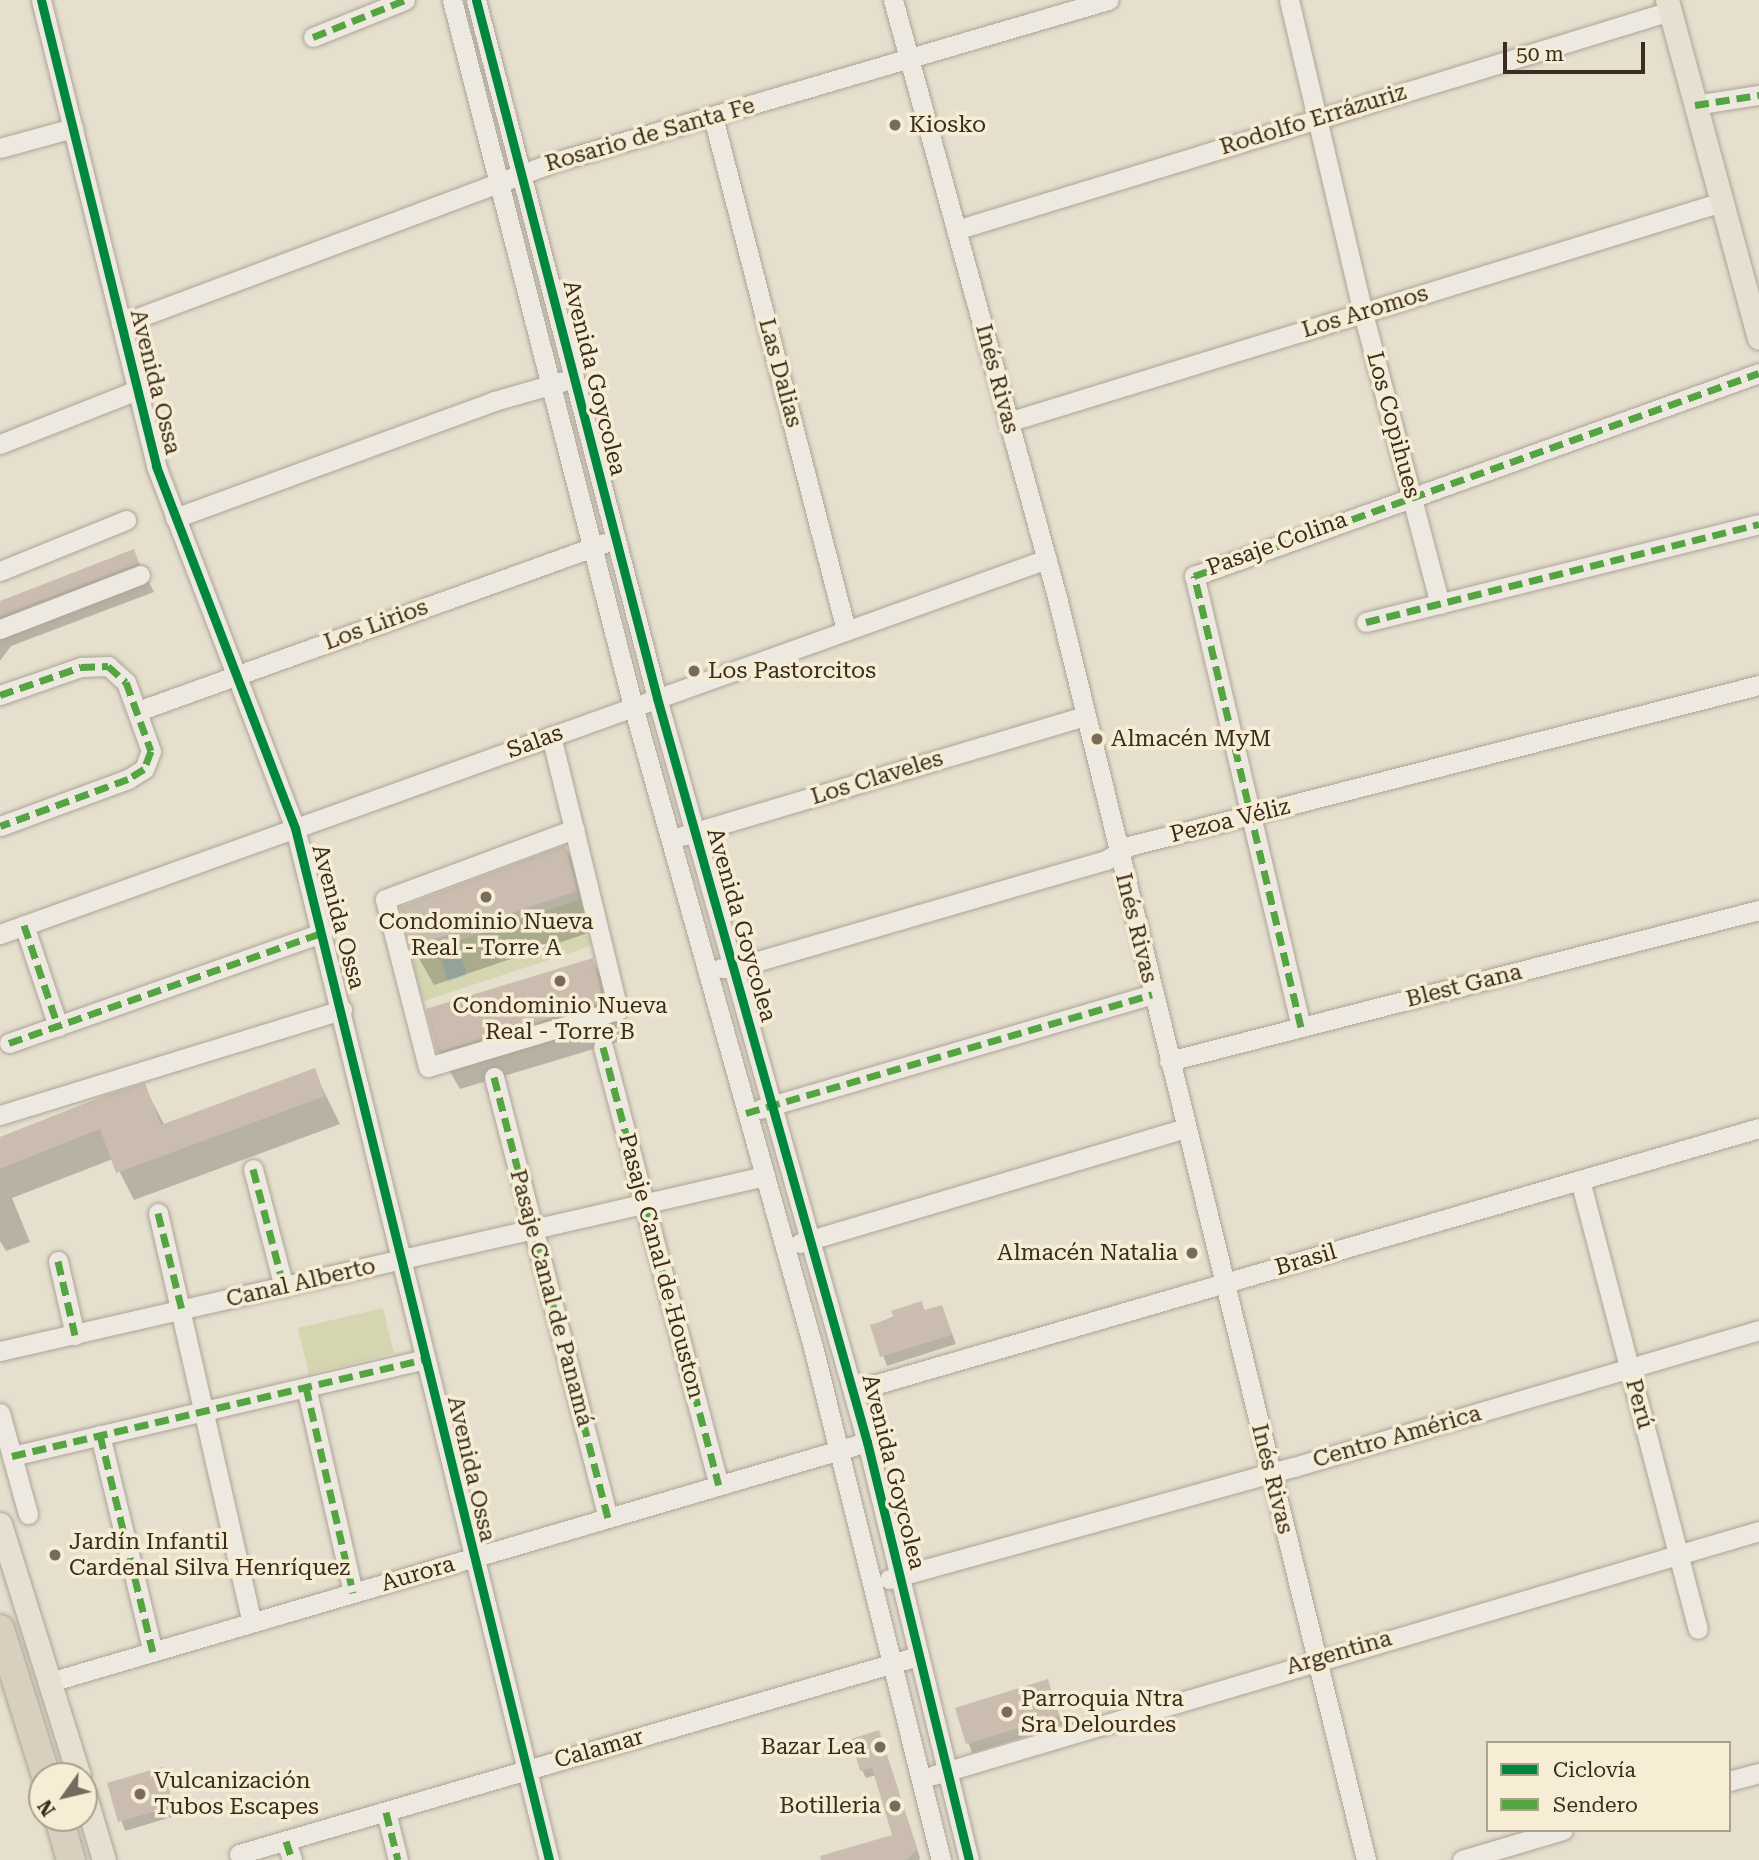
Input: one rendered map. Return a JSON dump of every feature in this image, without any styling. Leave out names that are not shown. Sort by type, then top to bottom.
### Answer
[{"type":"highway","points":[[0,1629],[42,1762]]},
{"type":"highway","points":[[63,1832],[71,1860]]},
{"type":"main road","points":[[1669,5],[1758,328]]},
{"type":"main road","points":[[0,1524],[75,1762]]},
{"type":"main road","points":[[96,1832],[104,1860]]},
{"type":"street","name":"Avenida Ossa","points":[[41,0],[156,466],[239,675],[295,828],[403,1259],[471,1558],[549,1860]]},
{"type":"street","points":[[313,37],[405,0]]},
{"type":"street","name":"Avenida Goycolea","points":[[452,0],[633,706],[785,1247],[839,1450],[942,1860]]},
{"type":"street","name":"Avenida Goycolea","points":[[476,0],[657,698],[867,1442],[947,1771],[965,1859]]},
{"type":"street","name":"Inés Rivas","points":[[893,0],[1046,559],[1366,1860]]},
{"type":"street","name":"Rosario de Santa Fe","points":[[121,324],[522,174],[1108,0]]},
{"type":"street","name":"Los Copihues","points":[[1289,0],[1363,313],[1440,604]]},
{"type":"street","name":"Rodolfo Errázuriz","points":[[956,230],[1318,118],[1669,5]]},
{"type":"street","points":[[1695,105],[1759,94]]},
{"type":"street","name":"Las Dalias","points":[[713,117],[846,630]]},
{"type":"street","points":[[0,148],[72,128]]},
{"type":"street","name":"Los Aromos","points":[[1008,422],[1722,202]]},
{"type":"street","name":"Pasaje Colina","points":[[1301,1027],[1194,576],[1759,373]]},
{"type":"street","points":[[175,518],[551,384],[575,379]]},
{"type":"street","points":[[0,444],[137,390]]},
{"type":"street","points":[[0,570],[126,520]]},
{"type":"street","points":[[1366,622],[1759,524]]},
{"type":"street","name":"Los Lirios","points":[[138,711],[592,546],[615,540]]},
{"type":"street","name":"Salas","points":[[0,934],[1046,559]]},
{"type":"street","points":[[0,629],[141,575]]},
{"type":"street","points":[[0,695],[96,664],[117,672],[138,711],[151,751],[144,769],[128,779],[0,826]]},
{"type":"street","name":"Pezoa Véliz","points":[[706,968],[734,968],[1249,816],[1759,685]]},
{"type":"street","name":"Los Claveles","points":[[670,840],[1084,716]]},
{"type":"street","points":[[551,736],[574,829],[618,1010],[428,1067],[385,900],[574,829]]},
{"type":"street","name":"Blest Gana","points":[[1169,1061],[1759,910]]},
{"type":"street","points":[[23,925],[58,1026]]},
{"type":"street","points":[[9,1043],[322,933]]},
{"type":"street","points":[[746,1113],[1152,994]]},
{"type":"street","points":[[0,1115],[342,1010]]},
{"type":"street","name":"Pasaje Canal de Houston","points":[[603,1047],[719,1485]]},
{"type":"street","name":"Pasaje Canal de Panamá","points":[[494,1077],[608,1518]]},
{"type":"street","points":[[785,1247],[1185,1128]]},
{"type":"street","name":"Brasil","points":[[853,1391],[1759,1128]]},
{"type":"street","points":[[253,1169],[284,1287]]},
{"type":"street","name":"Canal Alberto","points":[[0,1351],[765,1176]]},
{"type":"street","name":"Perú","points":[[1580,1180],[1698,1629]]},
{"type":"street","points":[[158,1213],[252,1622]]},
{"type":"street","points":[[58,1261],[75,1335]]},
{"type":"street","name":"Centro América","points":[[871,1582],[899,1577],[1271,1474],[1759,1330]]},
{"type":"street","points":[[12,1456],[425,1359]]},
{"type":"street","points":[[306,1387],[353,1593]]},
{"type":"street","points":[[0,1413],[28,1514]]},
{"type":"street","points":[[100,1435],[153,1651]]},
{"type":"street","name":"Aurora","points":[[50,1682],[867,1442]]},
{"type":"street","name":"Argentina","points":[[921,1779],[1759,1531]]},
{"type":"street","name":"Calamar","points":[[239,1854],[918,1656]]},
{"type":"street","points":[[1731,1780],[1759,1773]]},
{"type":"street","points":[[386,1812],[398,1860]]},
{"type":"street","points":[[1462,1860],[1556,1832]]},
{"type":"street","points":[[286,1841],[292,1860]]},
{"type":"green space","points":[[580,899],[591,946],[424,1001],[411,957]]},
{"type":"green space","points":[[383,1308],[394,1353],[309,1374],[298,1328]]},
{"type":"shaded area","points":[[460,952],[467,975],[448,982],[441,958]]},
{"type":"building","points":[[134,549],[139,563],[0,616],[0,601]]},
{"type":"building","name":"Condominio Nueva Real - Torre A","points":[[565,845],[577,891],[410,947],[400,907]]},
{"type":"building","name":"Condominio Nueva Real - Torre B","points":[[593,958],[603,1002],[437,1052],[426,1009]]},
{"type":"building","points":[[315,1068],[325,1096],[116,1173],[100,1129],[0,1169],[0,1137],[106,1095],[145,1083],[161,1125]]},
{"type":"building","points":[[922,1301],[924,1310],[942,1305],[952,1335],[880,1357],[870,1325],[894,1317],[891,1311]]},
{"type":"building","name":"Parroquia Ntra Sra Delourdes","points":[[1048,1679],[1059,1716],[966,1744],[955,1708]]},
{"type":"building","points":[[879,1730],[917,1850],[907,1860],[821,1860],[820,1856],[892,1835],[872,1768],[860,1771],[851,1739]]},
{"type":"building","name":"Vulcanización Tubos Escapes","points":[[162,1767],[174,1806],[118,1822],[107,1783]]},
{"type":"marked path","points":[[313,37],[405,0]]},
{"type":"marked path","points":[[1695,105],[1759,95]]},
{"type":"marked path","points":[[1301,1027],[1194,576],[1759,373]]},
{"type":"marked path","points":[[1366,622],[1759,524]]},
{"type":"marked path","points":[[0,695],[81,667],[108,666],[126,682],[151,751],[144,769],[128,779],[0,826]]},
{"type":"marked path","points":[[24,925],[58,1026]]},
{"type":"marked path","points":[[9,1043],[322,933]]},
{"type":"marked path","points":[[746,1113],[1152,994]]},
{"type":"marked path","points":[[603,1047],[719,1485]]},
{"type":"marked path","points":[[494,1077],[608,1518]]},
{"type":"marked path","points":[[253,1169],[284,1287]]},
{"type":"marked path","points":[[158,1213],[182,1310]]},
{"type":"marked path","points":[[58,1261],[75,1335]]},
{"type":"marked path","points":[[12,1456],[425,1359]]},
{"type":"marked path","points":[[306,1387],[353,1593]]},
{"type":"marked path","points":[[100,1435],[153,1652]]},
{"type":"marked path","points":[[386,1812],[398,1860]]},
{"type":"marked path","points":[[286,1841],[292,1860]]},
{"type":"cycle path","points":[[41,0],[156,466],[295,828],[549,1860]]},
{"type":"cycle path","points":[[476,0],[657,698],[867,1442],[969,1860]]},
{"type":"place","name":"Kiosko","points":[[895,125]]},
{"type":"place","name":"Los Pastorcitos","points":[[694,671]]},
{"type":"place","name":"Almacén MyM","points":[[1097,739]]},
{"type":"place","name":"Condominio Nueva Real - Torre A","points":[[486,897]]},
{"type":"place","name":"Condominio Nueva Real - Torre B","points":[[560,981]]},
{"type":"place","name":"Almacén Natalia","points":[[1192,1253]]},
{"type":"place","name":"Jardín Infantil Cardenal Silva Henríquez","points":[[55,1555]]},
{"type":"place","name":"Parroquia Ntra Sra Delourdes","points":[[1007,1712]]},
{"type":"place","name":"Bazar Lea","points":[[880,1747]]},
{"type":"place","name":"Vulcanización Tubos Escapes","points":[[140,1794]]},
{"type":"place","name":"Botilleria","points":[[895,1806]]}]
